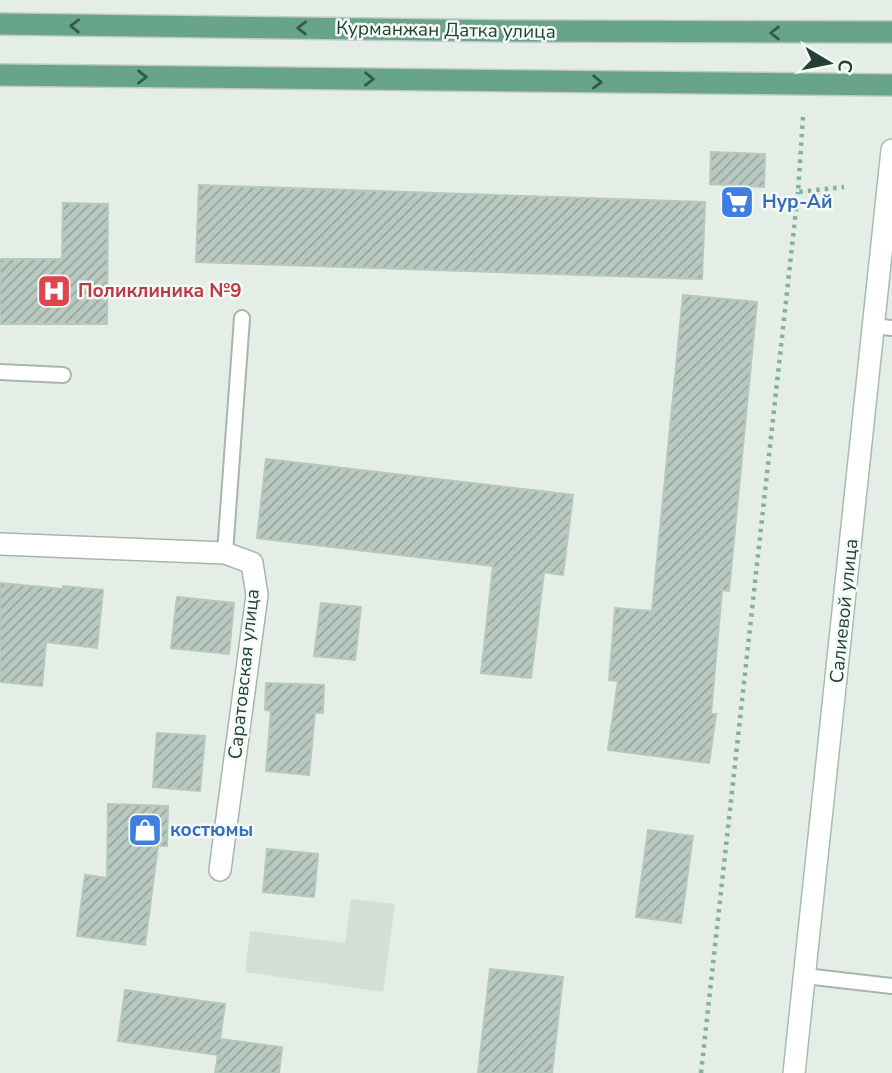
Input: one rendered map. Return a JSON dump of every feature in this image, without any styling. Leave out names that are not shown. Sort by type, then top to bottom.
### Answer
[{"type":"main road","name":"Курманжан Датка улица","points":[[0,24],[532,31],[892,32]]},
{"type":"main road","points":[[0,75],[892,85]]},
{"type":"main road","name":"Салиевой улица","points":[[794,1073],[883,327],[892,150]]},
{"type":"main road","name":"Саратовская улица","points":[[0,544],[225,553],[252,563],[257,596],[220,870]]},
{"type":"lane","points":[[225,553],[242,318]]},
{"type":"lane","points":[[0,372],[63,375]]},
{"type":"lane","points":[[805,976],[892,986]]},
{"type":"path","points":[[701,1073],[798,192],[803,117]]},
{"type":"path","points":[[798,192],[844,187]]},
{"type":"shaded area","points":[[351,899],[395,904],[383,992],[245,972],[250,931],[345,943]]},
{"type":"building","points":[[711,152],[765,154],[764,187],[710,184]]},
{"type":"building","points":[[199,185],[705,202],[702,279],[196,262]]},
{"type":"building","name":"Поликлиника №9","points":[[63,203],[108,204],[107,324],[0,324],[0,259],[62,259]]},
{"type":"building","points":[[683,295],[757,302],[729,591],[722,590],[711,714],[716,714],[709,763],[608,750],[618,681],[609,680],[615,608],[652,611]]},
{"type":"building","points":[[266,459],[573,495],[563,575],[544,572],[531,678],[481,673],[493,566],[257,538]]},
{"type":"building","points":[[0,583],[103,590],[97,648],[46,642],[42,686],[0,682]]},
{"type":"building","points":[[177,597],[234,603],[229,654],[171,648]]},
{"type":"building","points":[[321,603],[361,607],[355,660],[314,656]]},
{"type":"building","points":[[266,683],[324,685],[323,713],[315,713],[309,775],[266,771],[271,711],[265,710]]},
{"type":"building","points":[[157,733],[205,736],[200,791],[153,787]]},
{"type":"building","points":[[108,804],[168,806],[167,846],[158,846],[145,945],[77,936],[85,875],[107,878]]},
{"type":"building","points":[[648,830],[693,836],[681,923],[636,917]]},
{"type":"building","points":[[267,849],[318,854],[314,897],[263,892]]},
{"type":"building","points":[[490,969],[563,977],[552,1073],[478,1073]]},
{"type":"building","points":[[125,990],[225,1004],[220,1039],[282,1047],[279,1073],[215,1073],[218,1055],[118,1041]]},
{"type":"place","name":"Нур-Ай","points":[[737,202]]},
{"type":"place","name":"Поликлиника №9","points":[[54,291]]},
{"type":"place","name":"костюмы","points":[[145,830]]}]
